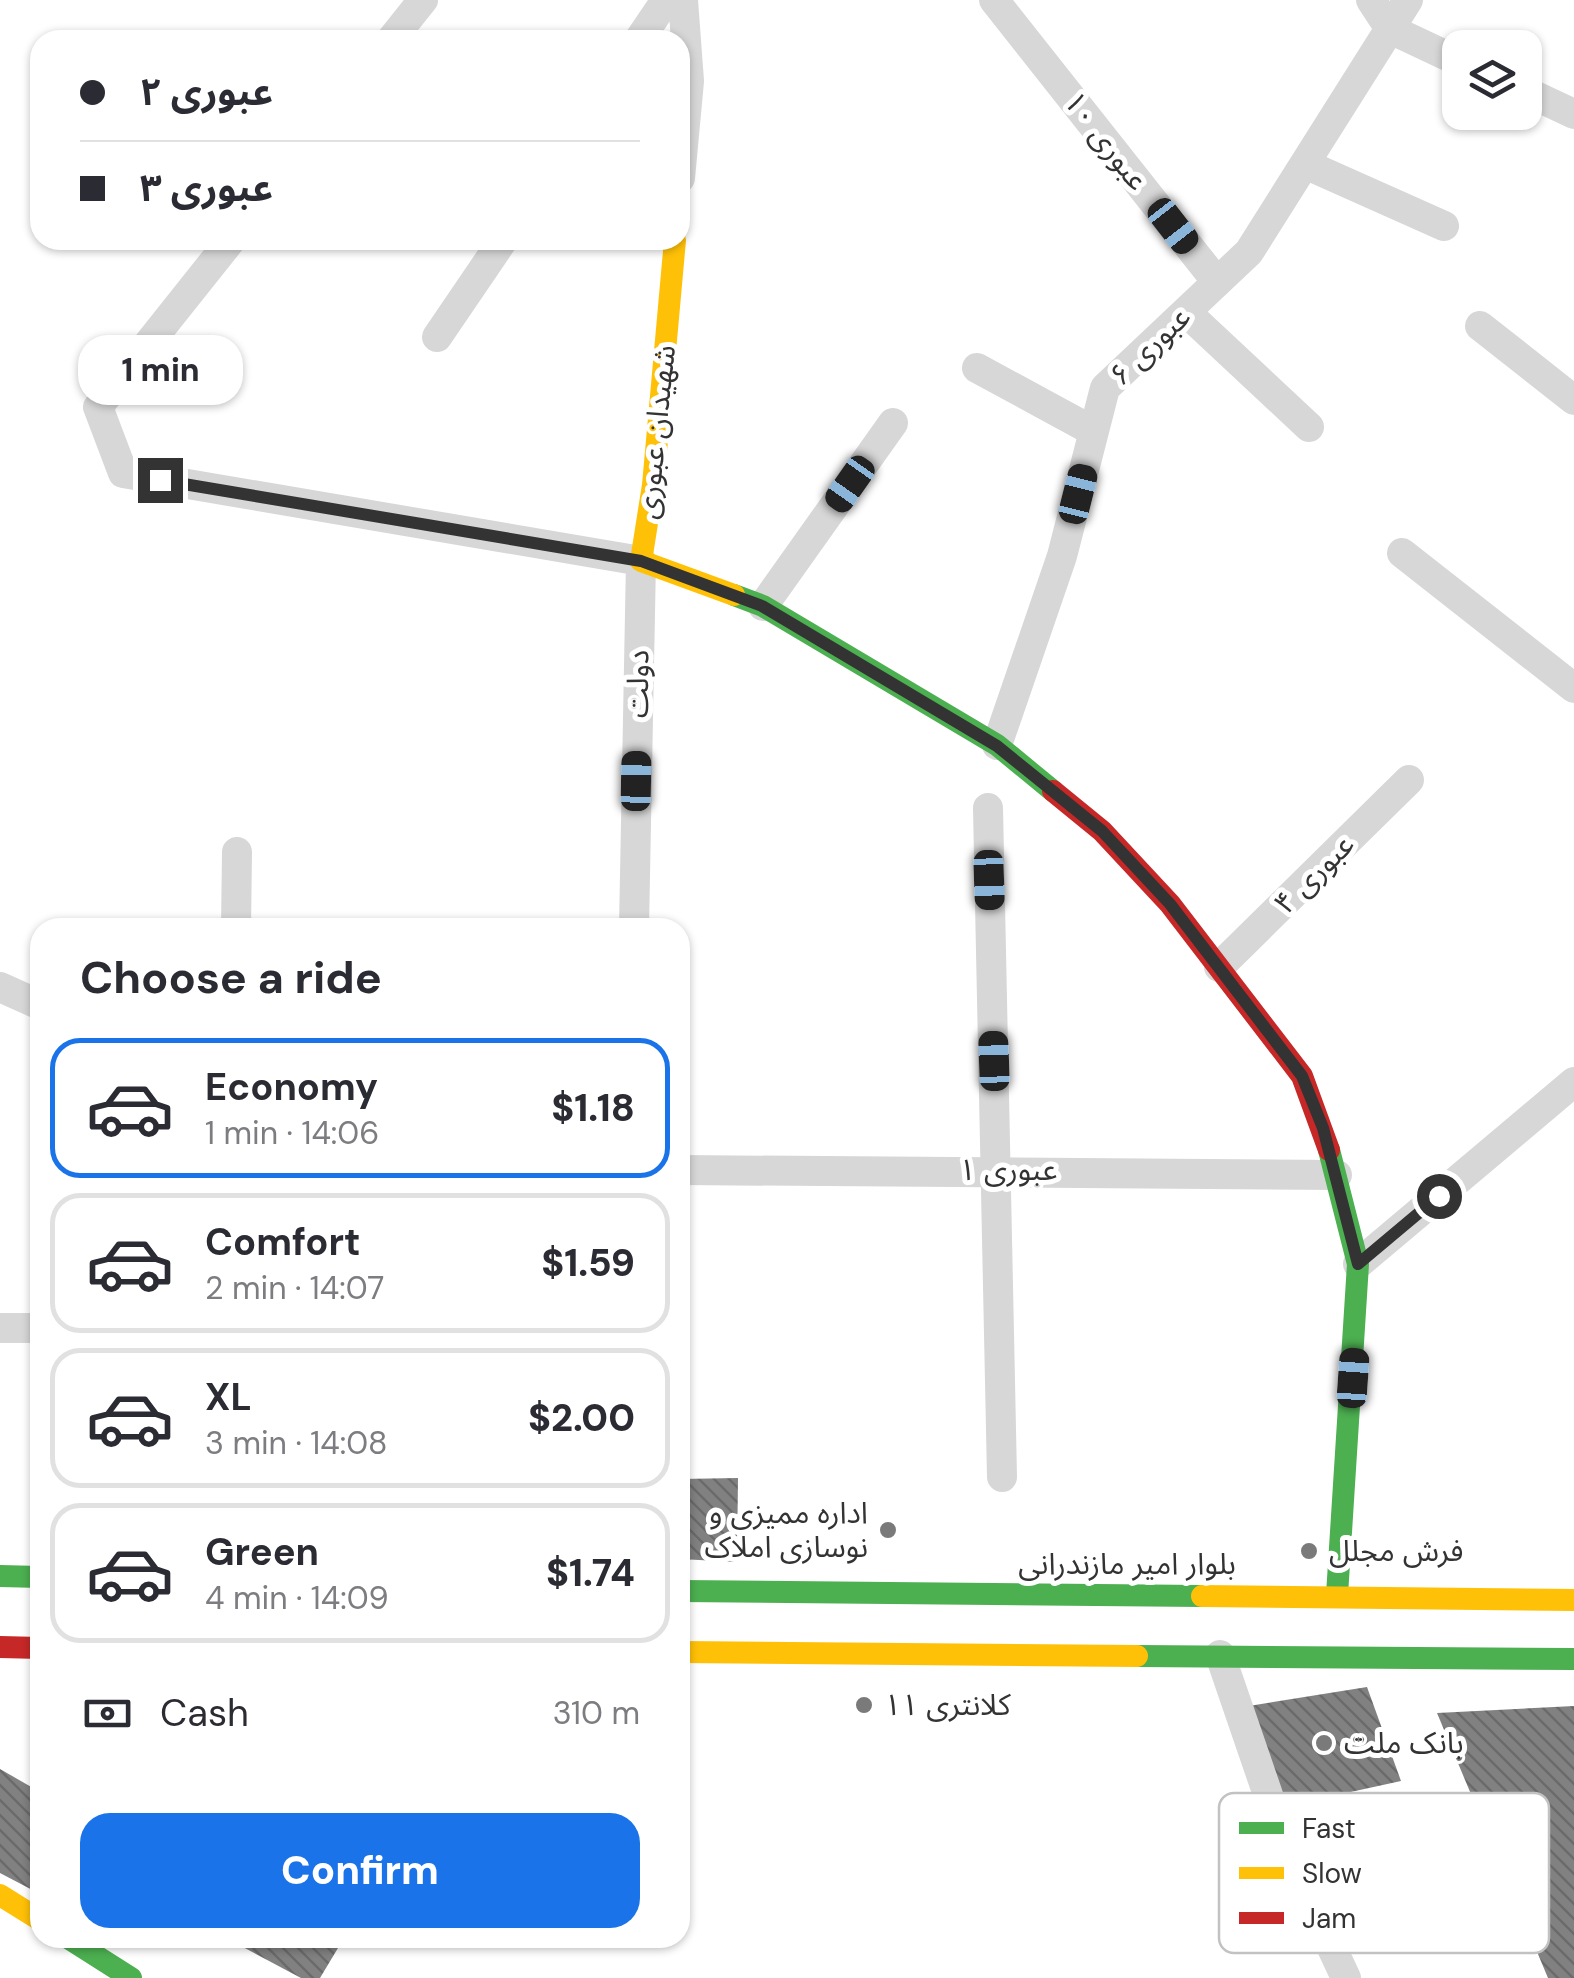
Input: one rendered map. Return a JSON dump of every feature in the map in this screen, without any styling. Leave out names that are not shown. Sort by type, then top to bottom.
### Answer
[{"type":"main road","name":"شهیدان عبوری","points":[[673,250],[653,486],[641,561],[762,606],[997,746],[1102,831],[1170,904],[1302,1076],[1337,1175],[1358,1264],[1337,1595]]},
{"type":"main road","points":[[0,1576],[30,1577]]},
{"type":"main road","name":"بلوار امیر مازندرانی","points":[[690,1591],[1574,1600]]},
{"type":"main road","points":[[0,1648],[30,1648]]},
{"type":"main road","points":[[690,1652],[1574,1659]]},
{"type":"main road","points":[[0,1894],[30,1914]]},
{"type":"main road","points":[[84,1948],[131,1978]]},
{"type":"street","points":[[399,30],[423,0]]},
{"type":"street","points":[[646,30],[666,0]]},
{"type":"street","points":[[683,0],[685,30]]},
{"type":"street","name":"عبوری ۱۰","points":[[994,0],[1218,282]]},
{"type":"street","points":[[1371,0],[1390,30],[1442,54]]},
{"type":"street","name":"عبوری ۶","points":[[997,746],[1062,556],[1105,388],[1250,252],[1408,0]]},
{"type":"street","points":[[1542,100],[1574,114]]},
{"type":"street","points":[[1305,164],[1444,226]]},
{"type":"street","points":[[223,250],[98,407],[124,474],[641,561]]},
{"type":"street","points":[[437,336],[496,250]]},
{"type":"street","points":[[1186,312],[1309,427]]},
{"type":"street","points":[[1480,326],[1574,400]]},
{"type":"street","points":[[977,368],[1094,432]]},
{"type":"street","points":[[762,606],[893,423]]},
{"type":"street","points":[[1402,553],[1574,688]]},
{"type":"street","name":"دولت","points":[[634,918],[641,561]]},
{"type":"street","name":"عبوری ۴","points":[[1219,968],[1408,780]]},
{"type":"street","points":[[988,808],[1002,1477]]},
{"type":"street","points":[[236,918],[238,852]]},
{"type":"street","points":[[0,987],[30,1001]]},
{"type":"street","points":[[1358,1264],[1574,1082]]},
{"type":"street","name":"عبوری ۱","points":[[690,1170],[1337,1175]]},
{"type":"street","points":[[0,1328],[30,1328]]},
{"type":"street","points":[[1220,1655],[1267,1793]]},
{"type":"street","points":[[1334,1953],[1346,1978]]},
{"type":"building","points":[[738,1478],[737,1562],[690,1560],[690,1479]]},
{"type":"building","name":"بانک ملت","points":[[1367,1687],[1401,1781],[1346,1793],[1277,1793],[1249,1706]]},
{"type":"building","points":[[1574,1706],[1574,1978],[1548,1978],[1538,1953],[1549,1953],[1549,1793],[1471,1793],[1437,1713]]},
{"type":"building","points":[[0,1769],[30,1786],[30,1889],[0,1873]]},
{"type":"building","points":[[245,1948],[338,1948],[320,1978],[301,1978]]},
{"type":"traffic: fast","points":[[734,595],[763,606],[997,745],[1053,791]]},
{"type":"traffic: fast","points":[[1329,1150],[1358,1264],[1337,1595]]},
{"type":"traffic: fast","points":[[0,1576],[30,1577]]},
{"type":"traffic: fast","points":[[690,1591],[1202,1596]]},
{"type":"traffic: fast","points":[[1137,1656],[1574,1659]]},
{"type":"traffic: fast","points":[[84,1948],[131,1978]]},
{"type":"traffic: slow","points":[[674,250],[653,485],[641,561],[734,595]]},
{"type":"traffic: slow","points":[[1202,1596],[1574,1600]]},
{"type":"traffic: slow","points":[[690,1652],[1137,1656]]},
{"type":"traffic: slow","points":[[0,1895],[30,1914]]},
{"type":"traffic: jam","points":[[1053,791],[1102,831],[1170,904],[1302,1076],[1329,1150]]},
{"type":"traffic: jam","points":[[0,1647],[30,1648]]},
{"type":"place","name":"اداره ممیزی و نوسازی املاک","points":[[888,1530]]},
{"type":"place","name":"فرش مجلل","points":[[1309,1551]]},
{"type":"place","name":"کلانتری ۱۱","points":[[864,1705]]},
{"type":"place","name":"بانک ملت","points":[[1324,1743]]},
{"type":"route","points":[[160,480],[641,561],[762,606],[997,746],[1049,792],[1102,831],[1170,904],[1302,1076],[1337,1175],[1358,1264],[1439,1196]]}]
